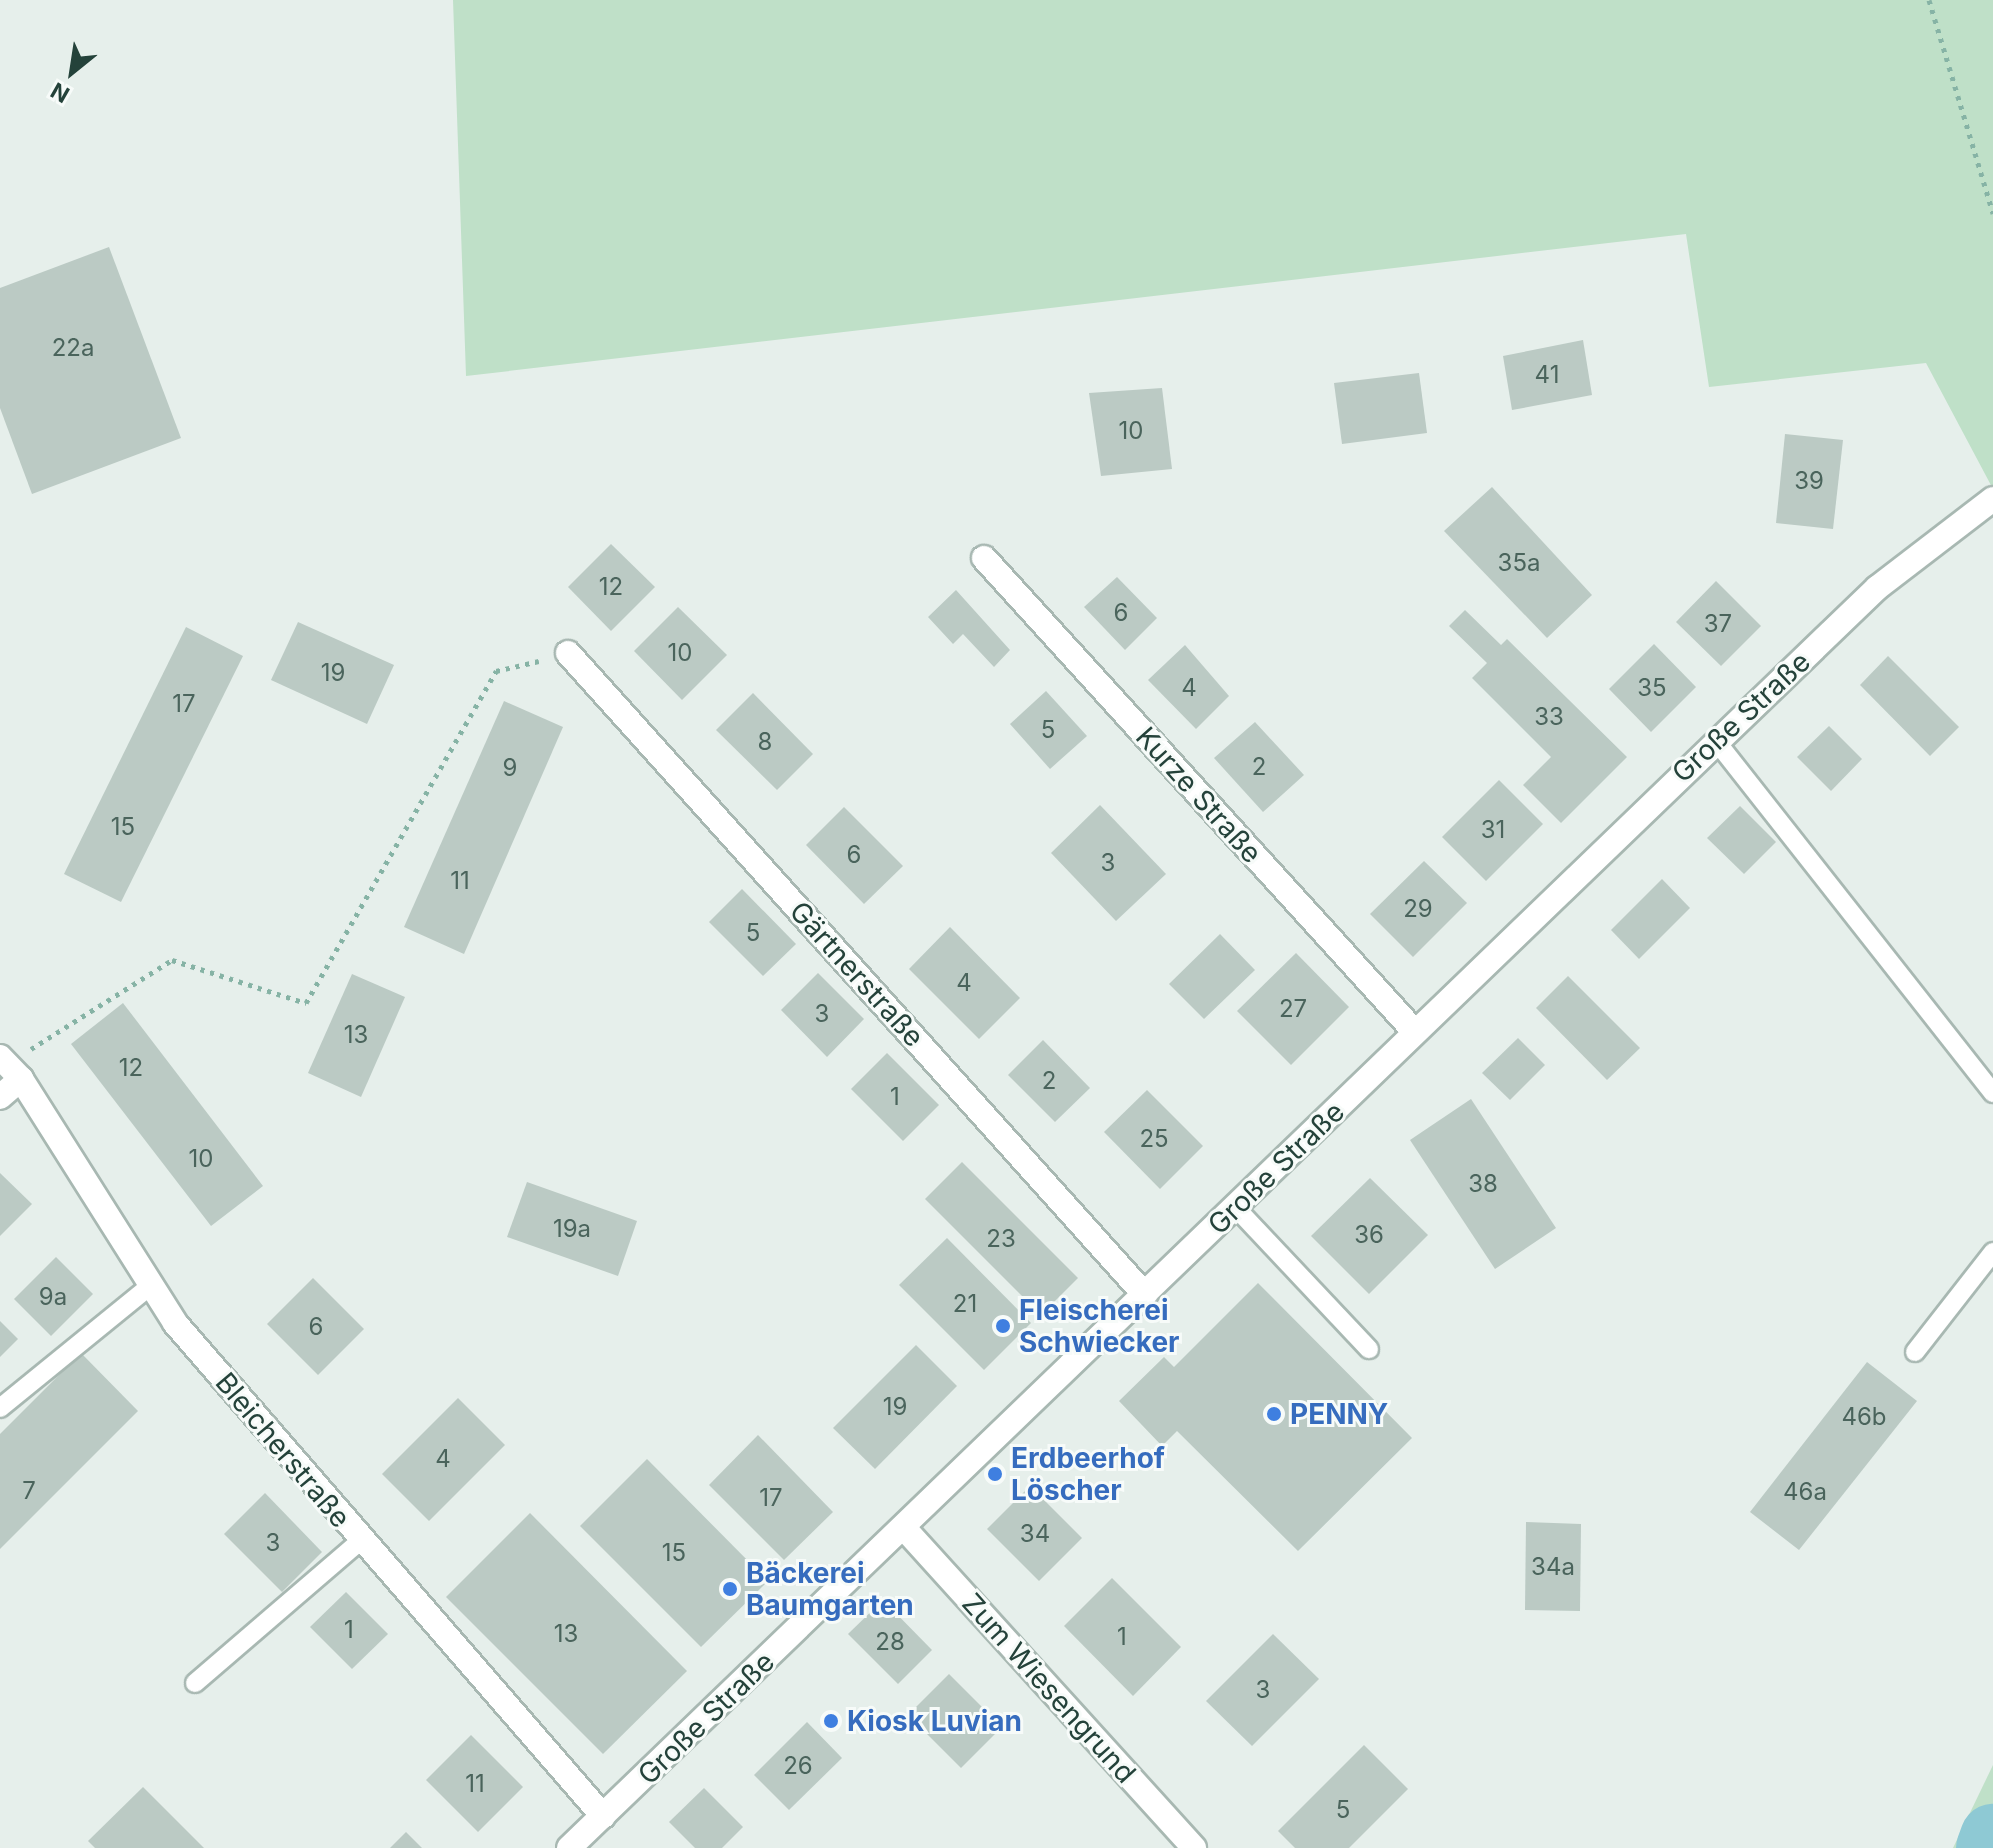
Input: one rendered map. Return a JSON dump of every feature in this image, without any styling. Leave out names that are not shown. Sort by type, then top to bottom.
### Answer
[{"type":"street","name":"Große Straße","points":[[569,1848],[1877,588],[1993,499]]},
{"type":"street","name":"Kurze Straße","points":[[984,558],[1415,1032]]},
{"type":"street","name":"Gärtnerstraße","points":[[568,653],[1145,1295]]},
{"type":"street","points":[[0,1097],[9,1067]]},
{"type":"street","name":"Bleicherstraße","points":[[9,1067],[175,1323],[360,1541],[603,1816]]},
{"type":"street","name":"Zum Wiesengrund","points":[[904,1528],[1194,1848]]},
{"type":"lane","points":[[1716,741],[1993,1093]]},
{"type":"lane","points":[[1236,1208],[1369,1349]]},
{"type":"lane","points":[[1915,1352],[1993,1252]]},
{"type":"lane","points":[[0,1408],[150,1286]]},
{"type":"lane","points":[[195,1683],[360,1541]]},
{"type":"path","points":[[1929,0],[1993,214]]},
{"type":"path","points":[[9,1067],[172,960],[306,1003],[496,671],[568,653]]},
{"type":"green space","points":[[453,0],[1993,0],[1993,489],[1926,363],[1709,387],[1686,234],[466,376]]},
{"type":"green space","points":[[1993,1765],[1993,1848],[1953,1848]]},
{"type":"building","points":[[109,247],[181,438],[32,494],[0,408],[0,288]]},
{"type":"building","points":[[1583,340],[1592,395],[1512,410],[1503,356]]},
{"type":"building","points":[[1419,373],[1427,433],[1342,444],[1334,383]]},
{"type":"building","points":[[1162,388],[1172,469],[1101,476],[1089,393]]},
{"type":"building","points":[[1785,434],[1843,440],[1833,529],[1776,523]]},
{"type":"building","points":[[1492,487],[1592,595],[1547,638],[1444,531]]},
{"type":"building","points":[[611,544],[655,587],[611,631],[568,587]]},
{"type":"building","points":[[1117,577],[1157,618],[1125,650],[1084,607]]},
{"type":"building","points":[[1716,581],[1761,626],[1721,666],[1676,622]]},
{"type":"building","points":[[956,590],[1010,650],[994,667],[963,634],[953,644],[928,617]]},
{"type":"building","points":[[678,607],[727,655],[682,700],[634,651]]},
{"type":"building","points":[[1465,610],[1501,645],[1507,639],[1627,757],[1561,823],[1523,785],[1551,757],[1472,678],[1487,663],[1449,626]]},
{"type":"building","points":[[298,622],[394,665],[367,724],[271,680]]},
{"type":"building","points":[[186,627],[243,656],[121,902],[64,874]]},
{"type":"building","points":[[1654,644],[1696,687],[1651,732],[1609,689]]},
{"type":"building","points":[[1185,645],[1229,696],[1196,729],[1148,680]]},
{"type":"building","points":[[1888,656],[1959,727],[1930,756],[1860,685]]},
{"type":"building","points":[[1046,691],[1087,736],[1050,769],[1010,724]]},
{"type":"building","points":[[753,693],[813,754],[777,790],[716,730]]},
{"type":"building","points":[[504,701],[563,727],[464,954],[404,927]]},
{"type":"building","points":[[1255,722],[1304,775],[1263,812],[1214,758]]},
{"type":"building","points":[[1829,726],[1862,759],[1831,791],[1797,757]]},
{"type":"building","points":[[1499,780],[1543,824],[1486,881],[1442,837]]},
{"type":"building","points":[[1100,805],[1166,874],[1116,921],[1051,853]]},
{"type":"building","points":[[1740,806],[1776,842],[1744,874],[1707,838]]},
{"type":"building","points":[[844,807],[903,866],[864,904],[806,845]]},
{"type":"building","points":[[1424,861],[1467,903],[1413,957],[1370,914]]},
{"type":"building","points":[[1662,879],[1690,908],[1639,959],[1611,930]]},
{"type":"building","points":[[742,889],[796,944],[763,976],[709,922]]},
{"type":"building","points":[[950,927],[1020,998],[979,1039],[909,969]]},
{"type":"building","points":[[1220,934],[1255,970],[1204,1019],[1169,984]]},
{"type":"building","points":[[1296,953],[1349,1007],[1291,1065],[1237,1011]]},
{"type":"building","points":[[818,973],[864,1019],[827,1057],[781,1010]]},
{"type":"building","points":[[352,974],[405,997],[361,1097],[308,1073]]},
{"type":"building","points":[[1568,976],[1640,1048],[1607,1080],[1536,1008]]},
{"type":"building","points":[[123,1003],[263,1186],[211,1226],[71,1044]]},
{"type":"building","points":[[1518,1038],[1545,1065],[1510,1100],[1482,1073]]},
{"type":"building","points":[[1043,1040],[1090,1088],[1055,1122],[1008,1075]]},
{"type":"building","points":[[887,1053],[939,1105],[903,1141],[851,1089]]},
{"type":"building","points":[[1147,1090],[1203,1146],[1160,1189],[1104,1132]]},
{"type":"building","points":[[1471,1099],[1556,1228],[1495,1269],[1410,1140]]},
{"type":"building","points":[[962,1162],[1078,1278],[1041,1315],[925,1199]]},
{"type":"building","points":[[0,1173],[32,1204],[0,1236]]},
{"type":"building","points":[[1370,1178],[1428,1235],[1369,1294],[1311,1236]]},
{"type":"building","points":[[527,1182],[637,1221],[618,1276],[507,1237]]},
{"type":"building","points":[[947,1238],[1031,1323],[984,1370],[899,1285]]},
{"type":"building","points":[[56,1257],[93,1294],[51,1336],[14,1299]]},
{"type":"building","points":[[313,1278],[364,1329],[318,1375],[267,1324]]},
{"type":"building","name":"PENNY","points":[[1258,1283],[1412,1438],[1298,1551],[1177,1431],[1162,1446],[1119,1401],[1164,1357],[1174,1367]]},
{"type":"building","points":[[0,1321],[18,1339],[0,1357]]},
{"type":"building","points":[[916,1345],[957,1386],[875,1469],[833,1428]]},
{"type":"building","points":[[81,1353],[138,1411],[0,1549],[0,1434]]},
{"type":"building","points":[[1867,1362],[1917,1401],[1799,1550],[1750,1512]]},
{"type":"building","points":[[458,1398],[505,1445],[429,1521],[382,1474]]},
{"type":"building","points":[[758,1435],[833,1512],[784,1560],[709,1485]]},
{"type":"building","points":[[647,1459],[768,1581],[701,1647],[580,1526]]},
{"type":"building","points":[[1030,1486],[1082,1538],[1039,1581],[987,1529]]},
{"type":"building","points":[[265,1493],[322,1552],[282,1592],[224,1534]]},
{"type":"building","points":[[530,1513],[687,1671],[603,1754],[446,1597]]},
{"type":"building","points":[[1526,1522],[1581,1524],[1580,1611],[1525,1610]]},
{"type":"building","points":[[1112,1578],[1181,1647],[1133,1696],[1064,1626]]},
{"type":"building","points":[[346,1592],[388,1634],[352,1669],[310,1627]]},
{"type":"building","points":[[883,1600],[932,1650],[898,1684],[848,1634]]},
{"type":"building","points":[[1273,1634],[1319,1679],[1252,1746],[1206,1701]]},
{"type":"building","points":[[949,1674],[1002,1727],[961,1768],[908,1715]]},
{"type":"building","points":[[807,1722],[842,1758],[789,1810],[754,1775]]},
{"type":"building","points":[[471,1735],[523,1787],[478,1832],[426,1780]]},
{"type":"building","points":[[1364,1745],[1408,1789],[1349,1848],[1295,1848],[1278,1831]]},
{"type":"building","points":[[143,1787],[204,1848],[95,1848],[88,1841]]},
{"type":"building","points":[[704,1788],[743,1827],[722,1848],[695,1848],[669,1822]]},
{"type":"building","points":[[406,1832],[422,1848],[390,1848]]},
{"type":"waterway","points":[[1989,1848],[1993,1837]]},
{"type":"place","name":"Fleischerei Schwiecker","points":[[1003,1326]]},
{"type":"place","name":"PENNY","points":[[1274,1414]]},
{"type":"place","name":"Erdbeerhof Löscher","points":[[995,1474]]},
{"type":"place","name":"Bäckerei Baumgarten","points":[[730,1589]]},
{"type":"place","name":"Kiosk Luvian","points":[[831,1721]]}]
